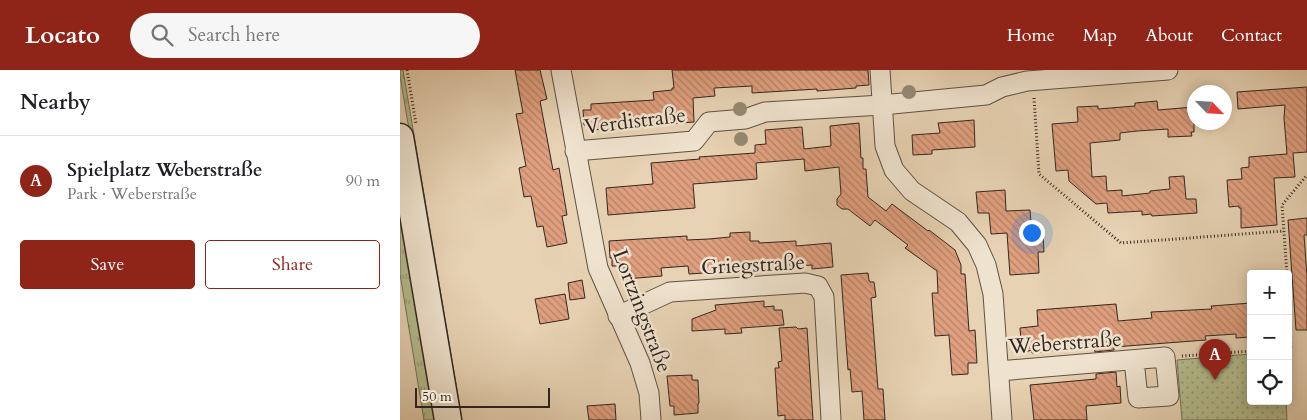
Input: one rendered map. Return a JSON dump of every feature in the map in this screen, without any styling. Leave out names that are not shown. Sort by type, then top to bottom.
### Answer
[{"type":"main road","points":[[400,137],[448,420]]},
{"type":"street","name":"Lortzingstraße","points":[[561,70],[598,268],[640,363],[649,393],[651,420]]},
{"type":"street","points":[[880,70],[885,146],[894,170],[912,191],[958,222],[977,245],[986,264],[993,294],[1002,420]]},
{"type":"street","name":"Verdistraße","points":[[575,151],[694,141],[709,122],[746,119],[765,112],[882,105],[986,94],[1002,86],[1029,77],[1168,70]]},
{"type":"street","name":"Griegstraße","points":[[618,316],[670,292],[804,283],[818,286],[824,297],[831,420]]},
{"type":"street","name":"Weberstraße","points":[[999,371],[1165,357],[1168,396],[1138,398],[1134,360]]},
{"type":"path","points":[[1029,77],[1039,174],[1121,244],[1284,231]]},
{"type":"path","points":[[1286,270],[1282,205],[1307,176]]},
{"type":"path","points":[[1165,357],[1247,351]]},
{"type":"green space","points":[[400,70],[403,70],[462,420],[458,420]]},
{"type":"green space","points":[[400,195],[438,420],[424,420],[400,274]]},
{"type":"green space","points":[[1247,354],[1247,405],[1286,405],[1287,420],[1182,420],[1177,360]]},
{"type":"building","points":[[515,70],[540,70],[547,99],[540,101],[553,170],[559,168],[567,215],[562,216],[567,243],[547,247],[543,226],[537,227],[531,196],[524,197],[519,168],[526,166],[516,114],[523,113]]},
{"type":"building","points":[[672,70],[868,70],[869,85],[817,91],[817,89],[752,93],[752,86],[714,88],[715,96],[693,98],[694,122],[593,130],[592,125],[584,125],[583,110],[591,110],[591,104],[654,100],[653,92],[672,90],[674,88]]},
{"type":"building","points":[[1307,87],[1307,152],[1293,153],[1295,177],[1274,178],[1277,225],[1241,228],[1241,208],[1239,206],[1229,207],[1227,180],[1242,179],[1241,168],[1249,167],[1249,157],[1287,154],[1284,118],[1285,105],[1238,109],[1237,92]]},
{"type":"building","points":[[1157,101],[1158,110],[1187,108],[1187,130],[1194,130],[1194,132],[1191,132],[1192,136],[1168,137],[1168,129],[1137,131],[1120,133],[1120,140],[1090,143],[1092,177],[1106,176],[1107,191],[1122,190],[1122,196],[1170,189],[1169,177],[1184,176],[1186,199],[1196,199],[1197,213],[1152,216],[1151,214],[1142,215],[1142,211],[1108,213],[1107,203],[1096,204],[1069,181],[1068,170],[1056,171],[1052,124],[1078,122],[1077,107],[1098,106],[1098,109],[1135,106],[1135,103]]},
{"type":"building","points":[[974,120],[975,147],[932,150],[932,154],[913,155],[912,135],[940,133],[938,123]]},
{"type":"building","points":[[859,123],[861,158],[863,158],[863,169],[866,169],[868,197],[886,211],[892,204],[955,250],[961,265],[961,274],[965,274],[969,331],[975,330],[977,363],[968,363],[968,374],[952,375],[949,335],[935,336],[932,293],[938,293],[937,271],[905,248],[908,245],[875,220],[870,226],[848,209],[842,209],[837,205],[837,199],[841,194],[839,167],[805,171],[804,159],[756,163],[757,179],[693,184],[695,208],[608,215],[606,188],[653,184],[651,163],[755,153],[755,145],[766,144],[765,130],[802,127],[804,149],[831,146],[830,126]]},
{"type":"building","points":[[1005,190],[1006,211],[1030,210],[1032,235],[1043,234],[1044,252],[1038,252],[1039,273],[1010,275],[1007,233],[991,234],[989,213],[978,213],[976,192]]},
{"type":"building","points":[[1307,218],[1307,235],[1304,235],[1307,276],[1307,330],[1296,330],[1288,220]]},
{"type":"building","points":[[750,232],[750,241],[759,241],[759,243],[796,241],[796,246],[831,243],[833,267],[812,269],[812,265],[770,267],[689,274],[688,266],[661,268],[662,276],[625,279],[624,267],[612,266],[612,258],[610,258],[609,241],[687,236],[687,240],[709,239],[730,237],[730,233]]},
{"type":"building","points":[[868,273],[869,281],[874,282],[876,297],[871,298],[878,389],[883,389],[885,420],[864,420],[862,391],[852,392],[850,369],[848,370],[841,275]]},
{"type":"building","points":[[582,280],[585,298],[570,300],[568,283]]},
{"type":"building","points":[[565,294],[569,319],[540,324],[535,299]]},
{"type":"building","points":[[764,301],[764,307],[774,306],[774,310],[782,310],[784,325],[741,328],[742,333],[725,334],[725,329],[692,331],[692,319],[716,310],[715,305]]},
{"type":"building","points":[[1247,303],[1247,337],[1236,338],[1236,334],[1205,336],[1206,340],[1114,347],[1114,350],[1095,352],[1094,346],[1032,353],[1032,350],[1022,353],[1020,328],[1038,326],[1037,310],[1116,304],[1118,321],[1152,318],[1151,312],[1212,309],[1211,306]]},
{"type":"building","points":[[796,327],[798,329],[807,328],[813,420],[785,420],[785,415],[778,416],[775,368],[779,368],[778,362],[782,361],[779,328]]},
{"type":"building","points":[[1116,372],[1117,387],[1120,386],[1121,403],[1086,406],[1087,420],[1034,420],[1030,385],[1096,379],[1096,374]]},
{"type":"building","points":[[692,375],[692,380],[698,380],[698,413],[674,415],[674,406],[670,406],[667,376]]},
{"type":"building","points":[[615,404],[616,420],[589,420],[587,406]]},
{"type":"place","name":"Spielplatz Weberstraße","points":[[1215,380]]}]
